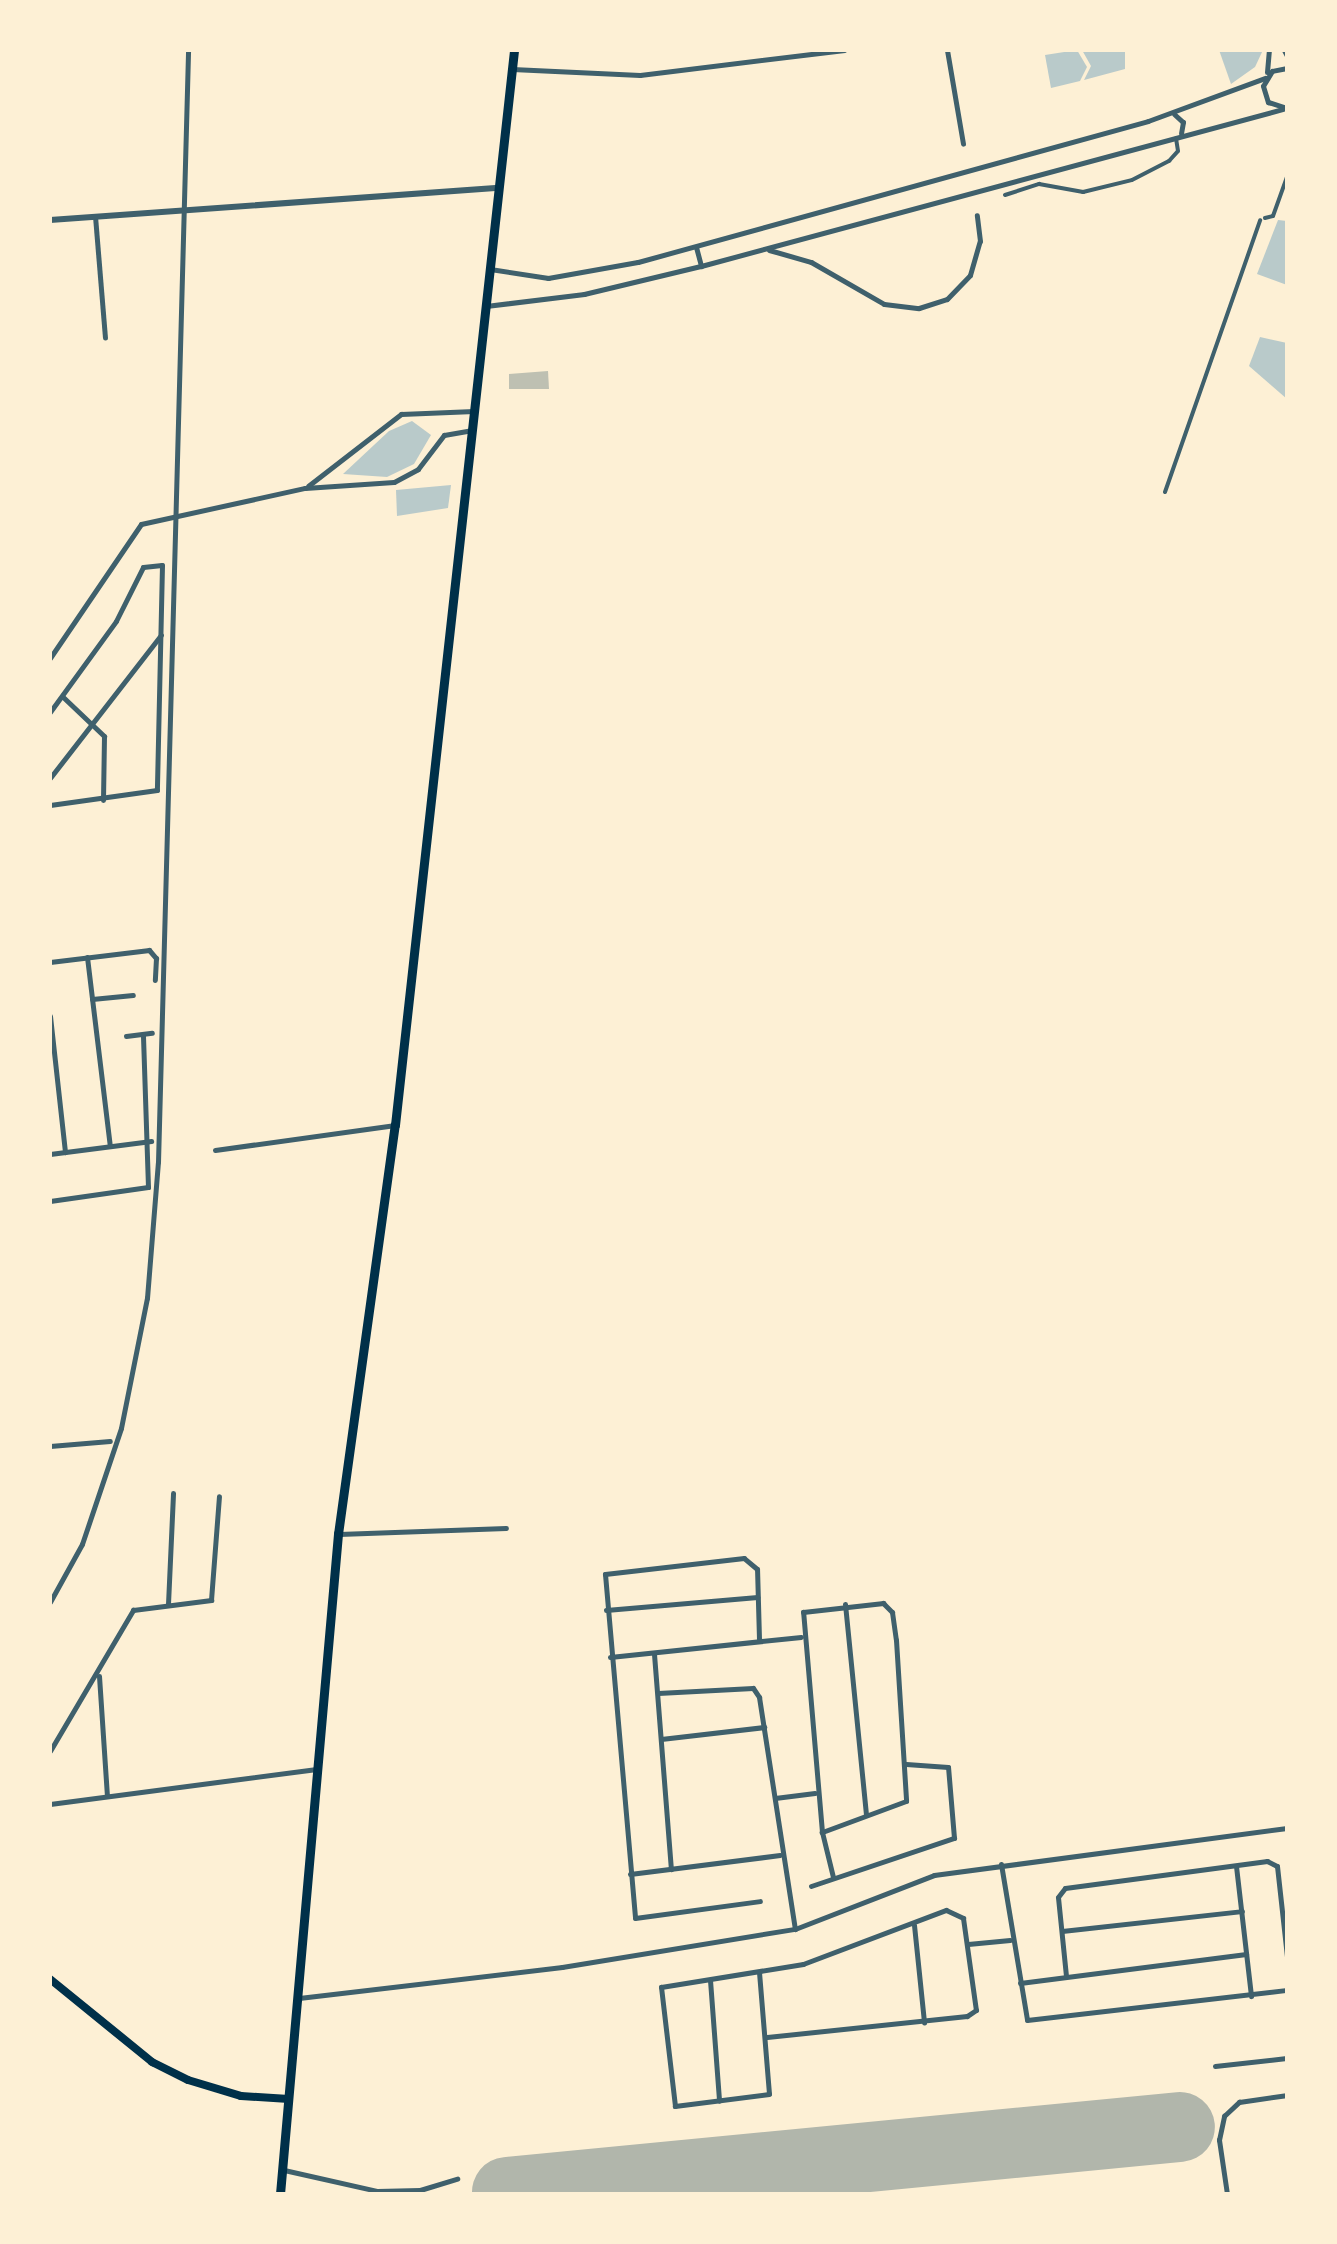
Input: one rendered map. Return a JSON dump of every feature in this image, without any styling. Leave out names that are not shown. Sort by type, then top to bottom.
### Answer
[{"type":"highway","points":[[280,2194],[338,1534],[394,1125],[514,50]]},
{"type":"main road","points":[[50,1979],[152,2062],[188,2080],[241,2096],[289,2099]]},
{"type":"street","points":[[50,1602],[82,1544],[121,1428],[147,1298],[158,1162],[174,514],[186,260],[182,212],[188,50]]},
{"type":"street","points":[[512,69],[640,75],[844,50]]},
{"type":"street","points":[[947,50],[963,144]]},
{"type":"street","points":[[1268,50],[1268,102],[1285,108]]},
{"type":"street","points":[[490,269],[548,278],[696,247],[1170,114],[1287,68]]},
{"type":"street","points":[[486,306],[584,294],[702,266],[1285,108]]},
{"type":"street","points":[[1005,195],[1039,184],[1083,192],[1132,180],[1169,161],[1178,151],[1177,136],[1183,122],[1170,114]]},
{"type":"street","points":[[1165,492],[1262,219],[1273,216],[1287,177]]},
{"type":"street","points":[[50,220],[500,188]]},
{"type":"street","points":[[95,216],[105,338]]},
{"type":"street","points":[[756,251],[796,256],[884,304],[919,308],[947,299],[970,275],[980,241],[977,216]]},
{"type":"street","points":[[696,247],[702,266]]},
{"type":"street","points":[[305,488],[401,414],[474,411]]},
{"type":"street","points":[[50,658],[130,530],[174,514],[305,488],[402,479],[423,464],[444,435],[472,430]]},
{"type":"street","points":[[50,712],[64,698],[146,565],[164,568],[157,790],[50,805]]},
{"type":"street","points":[[50,778],[162,633]]},
{"type":"street","points":[[64,698],[95,723],[104,736],[103,800]]},
{"type":"street","points":[[50,962],[149,950],[156,958],[155,980]]},
{"type":"street","points":[[86,958],[110,1146]]},
{"type":"street","points":[[92,999],[133,995]]},
{"type":"street","points":[[50,1016],[65,1152]]},
{"type":"street","points":[[126,1036],[152,1034]]},
{"type":"street","points":[[50,1201],[146,1190],[151,1140],[143,1035]]},
{"type":"street","points":[[216,1150],[394,1125]]},
{"type":"street","points":[[50,1154],[151,1140]]},
{"type":"street","points":[[50,1446],[110,1441]]},
{"type":"street","points":[[168,1604],[173,1493]]},
{"type":"street","points":[[50,1751],[133,1610],[211,1600],[218,1496]]},
{"type":"street","points":[[338,1534],[506,1528]]},
{"type":"street","points":[[758,1639],[758,1570],[744,1558],[605,1574],[635,1918],[641,1921],[760,1901]]},
{"type":"street","points":[[606,1610],[757,1597]]},
{"type":"street","points":[[822,1832],[906,1800],[892,1612],[882,1603],[845,1604],[803,1612],[801,1637],[816,1793],[822,1832],[833,1878]]},
{"type":"street","points":[[845,1604],[866,1816]]},
{"type":"street","points":[[610,1657],[801,1637]]},
{"type":"street","points":[[654,1654],[672,1870]]},
{"type":"street","points":[[99,1673],[108,1796]]},
{"type":"street","points":[[658,1693],[753,1688],[764,1728],[780,1854],[796,1929]]},
{"type":"street","points":[[660,1739],[764,1728]]},
{"type":"street","points":[[812,1886],[954,1838],[948,1767],[906,1764]]},
{"type":"street","points":[[50,1804],[318,1768]]},
{"type":"street","points":[[775,1798],[816,1793]]},
{"type":"street","points":[[299,1998],[562,1967],[796,1929],[934,1875],[1001,1862],[1287,1828]]},
{"type":"street","points":[[630,1874],[780,1854]]},
{"type":"street","points":[[1001,1862],[1010,1940],[1027,2020],[1287,1990]]},
{"type":"street","points":[[1236,1866],[1251,1996]]},
{"type":"street","points":[[1066,1976],[1060,1891],[1236,1866],[1277,1866],[1287,1956]]},
{"type":"street","points":[[759,1972],[769,2094],[682,2106],[670,2100],[659,1996],[668,1983],[803,1964],[956,1910],[968,1944],[976,2010],[924,2022],[767,2036]]},
{"type":"street","points":[[1062,1931],[1242,1912]]},
{"type":"street","points":[[914,1924],[924,2022]]},
{"type":"street","points":[[968,1944],[1010,1940]]},
{"type":"street","points":[[1020,1983],[1246,1954]]},
{"type":"street","points":[[710,1980],[718,2102]]},
{"type":"street","points":[[1215,2066],[1287,2058]]},
{"type":"street","points":[[1227,2194],[1219,2140],[1224,2116],[1247,2099],[1287,2095]]},
{"type":"street","points":[[282,2170],[377,2191],[420,2190],[457,2180]]},
{"type":"shaded area","points":[[1077,50],[1087,67],[1080,81],[1051,88],[1045,55]]},
{"type":"shaded area","points":[[1082,50],[1125,50],[1125,69],[1084,80],[1091,66]]},
{"type":"shaded area","points":[[1219,50],[1263,50],[1255,67],[1231,84]]},
{"type":"shaded area","points":[[1278,220],[1287,221],[1287,285],[1257,274]]},
{"type":"shaded area","points":[[1260,337],[1287,343],[1287,399],[1249,366]]},
{"type":"shaded area","points":[[412,421],[431,435],[414,464],[387,477],[343,474],[389,431]]},
{"type":"shaded area","points":[[451,485],[448,508],[397,516],[396,490]]},
{"type":"building","points":[[548,371],[549,389],[509,389],[509,374]]},
{"type":"runway","points":[[507,2192],[1180,2127]]}]
